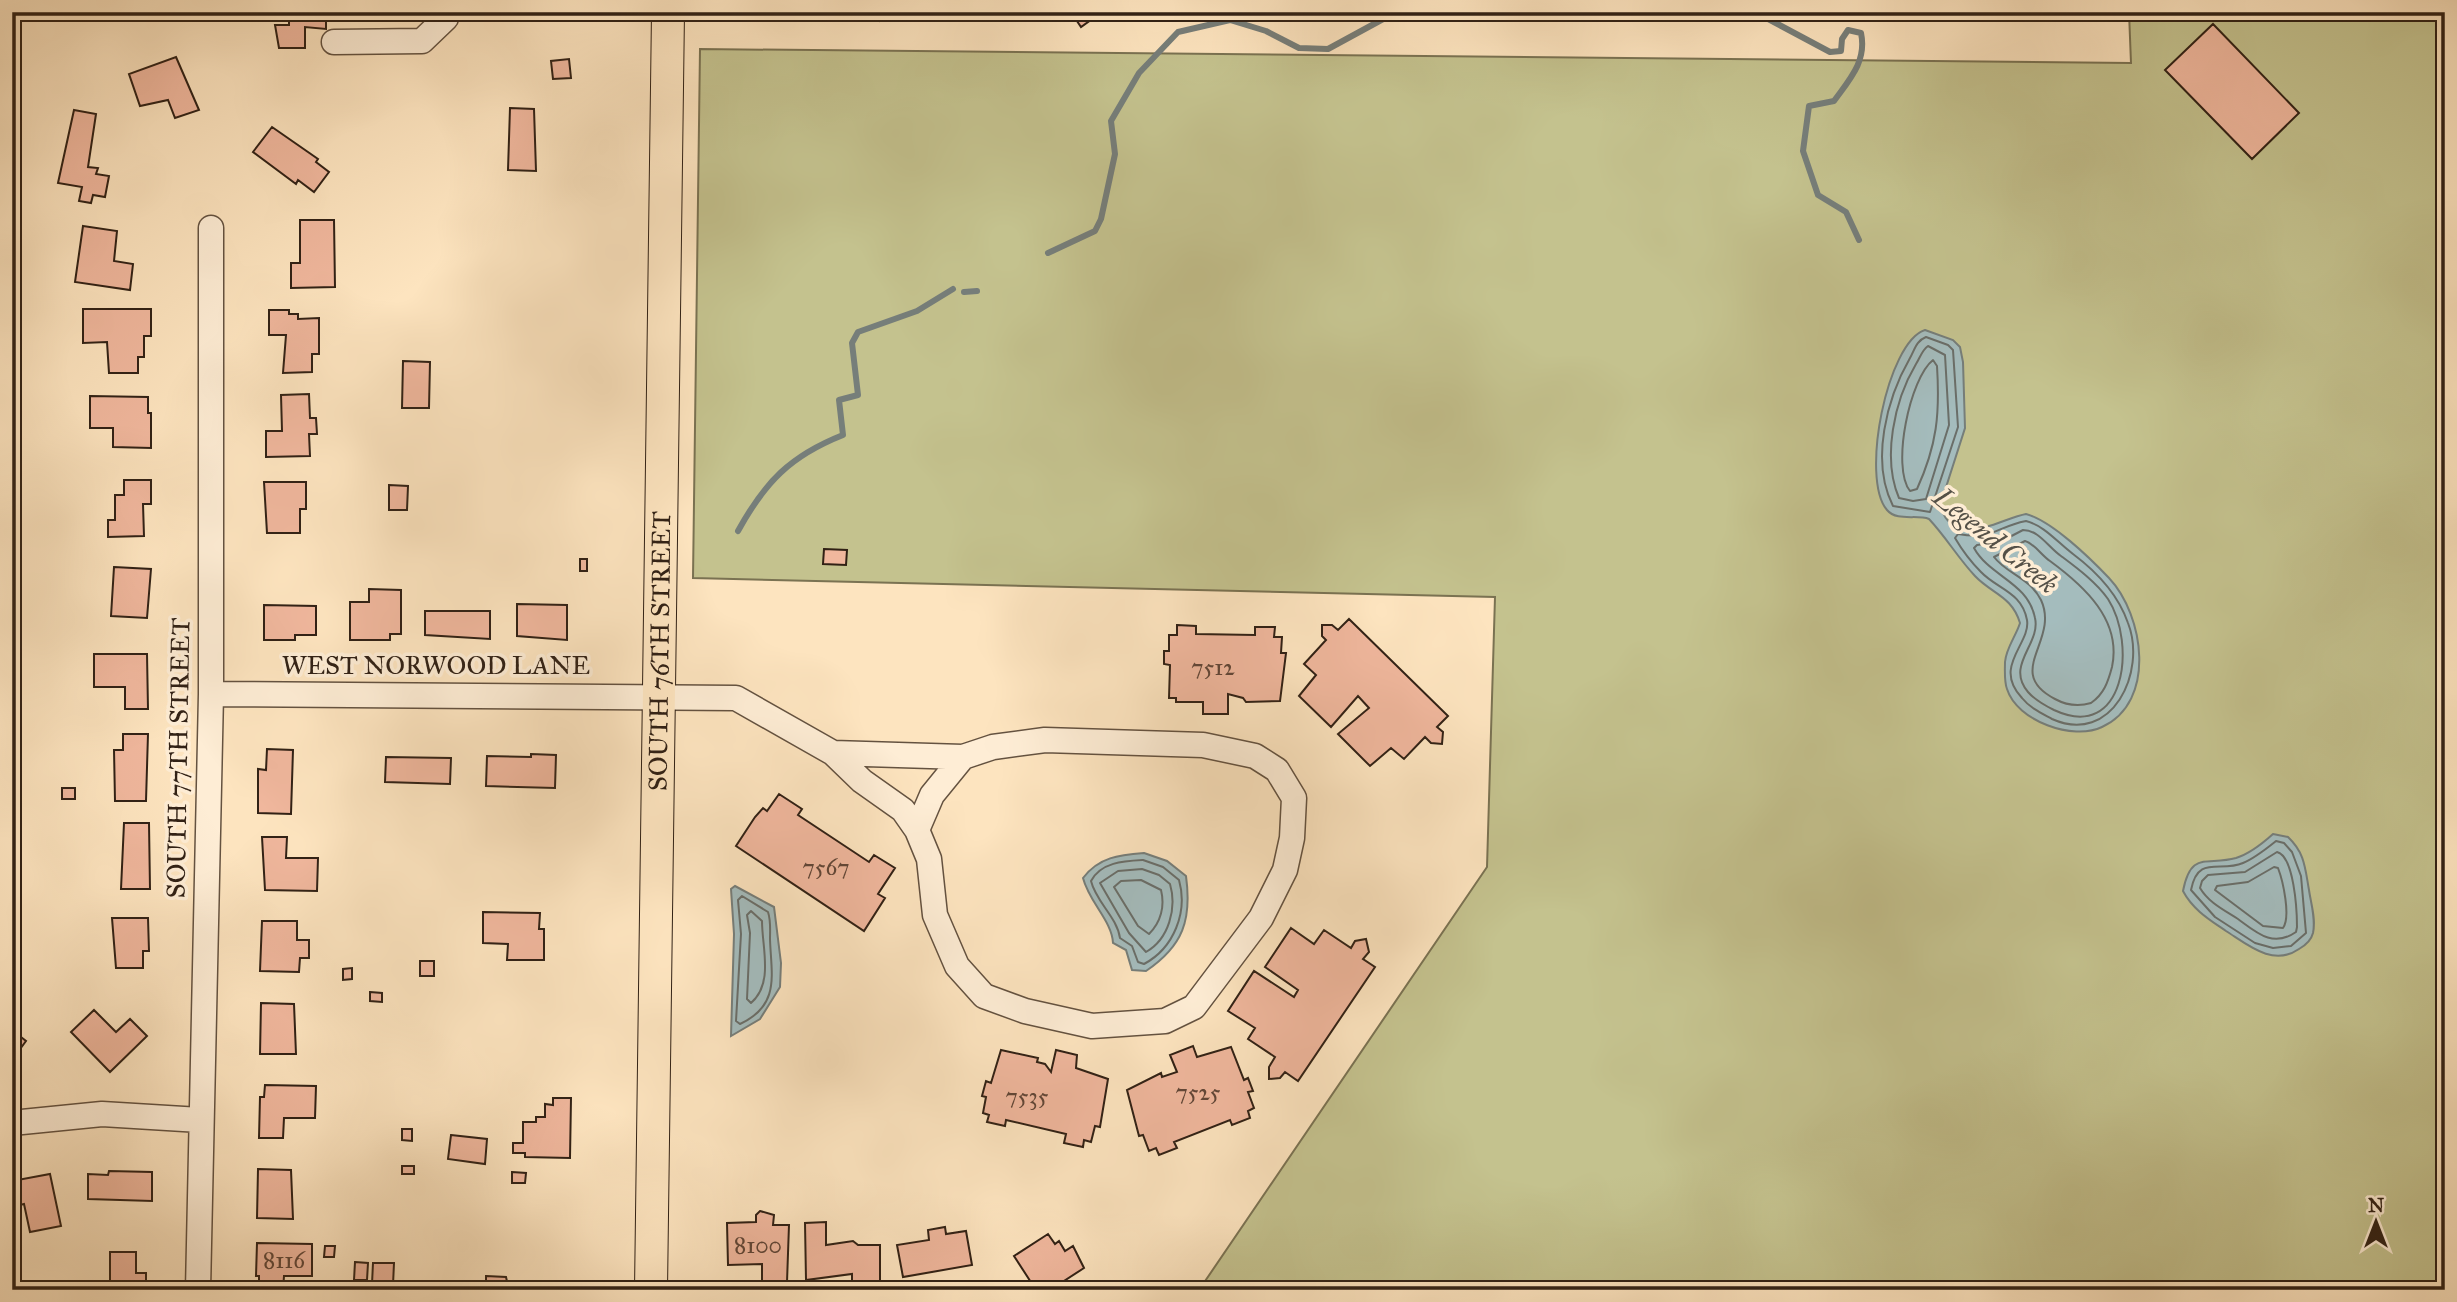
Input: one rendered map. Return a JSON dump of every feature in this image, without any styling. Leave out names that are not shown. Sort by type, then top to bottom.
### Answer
[{"type":"main road","name":"SOUTH 76TH STREET","points":[[651,1290],[668,12]]},
{"type":"street","points":[[334,42],[422,41],[446,18],[447,12]]},
{"type":"street","name":"SOUTH 77TH STREET","points":[[198,1290],[211,694],[211,228]]},
{"type":"street","name":"WEST NORWOOD LANE","points":[[211,694],[736,698],[833,753]]},
{"type":"street","points":[[1045,740],[1203,746],[1255,756],[1277,770],[1294,798],[1292,838],[1285,870],[1261,918],[1194,1007],[1165,1021],[1092,1026],[1024,1011],[984,996],[957,966],[936,915],[929,859],[917,830],[904,810],[862,781],[833,753],[963,757],[993,747],[1045,740]]},
{"type":"street","points":[[917,830],[932,795],[963,757]]},
{"type":"street","points":[[12,1123],[102,1114],[200,1120]]},
{"type":"shaded area","points":[[2129,12],[2445,12],[2445,1290],[1199,1290],[1487,867],[1495,597],[693,578],[700,49],[2131,63]]},
{"type":"water","points":[[1925,330],[1953,340],[1960,347],[1963,362],[1965,428],[1940,506],[1947,519],[1956,527],[1967,530],[1991,526],[2026,514],[2036,518],[2070,541],[2109,578],[2130,613],[2137,635],[2138,679],[2131,698],[2120,715],[2102,727],[2090,731],[2062,730],[2034,719],[2022,710],[2013,700],[2005,679],[2006,657],[2020,623],[2012,607],[1975,576],[1929,519],[1891,514],[1879,494],[1877,443],[1889,384],[1899,359],[1911,340]]},
{"type":"water","points":[[2273,834],[2288,837],[2301,855],[2314,922],[2313,933],[2308,942],[2289,954],[2280,956],[2252,948],[2208,919],[2183,891],[2186,878],[2196,865],[2241,856]]},
{"type":"water","points":[[1144,853],[1167,861],[1186,876],[1188,892],[1186,919],[1182,931],[1169,952],[1146,971],[1132,970],[1126,950],[1113,943],[1109,927],[1083,878],[1103,861]]},
{"type":"water","points":[[735,886],[774,907],[781,963],[780,987],[760,1019],[731,1036],[734,934],[731,889]]},
{"type":"building","points":[[289,12],[326,12],[326,29],[305,27],[305,48],[279,48],[275,25],[289,25]]},
{"type":"building","points":[[873,12],[893,12],[880,21]]},
{"type":"building","points":[[1071,12],[1102,12],[1081,27]]},
{"type":"building","points":[[2213,24],[2299,113],[2252,159],[2165,70]]},
{"type":"building","points":[[176,57],[199,110],[175,118],[168,100],[140,106],[129,74]]},
{"type":"building","points":[[569,59],[571,78],[553,79],[551,61]]},
{"type":"building","points":[[510,108],[534,109],[536,171],[508,170]]},
{"type":"building","points":[[74,110],[96,114],[88,167],[98,168],[96,174],[109,176],[105,197],[93,195],[91,203],[79,201],[82,187],[58,183]]},
{"type":"building","points":[[272,127],[318,159],[316,162],[329,172],[314,192],[298,180],[296,184],[253,152]]},
{"type":"building","points":[[300,220],[334,220],[335,287],[291,288],[291,263],[300,263]]},
{"type":"building","points":[[83,226],[117,231],[114,261],[133,264],[130,290],[75,282]]},
{"type":"building","points":[[83,309],[151,309],[151,336],[144,336],[144,357],[138,357],[138,373],[109,373],[107,342],[83,343]]},
{"type":"building","points":[[269,310],[289,310],[289,314],[298,314],[298,319],[319,318],[319,354],[312,354],[312,372],[283,373],[286,335],[269,335]]},
{"type":"building","points":[[403,361],[430,362],[429,408],[402,408]]},
{"type":"building","points":[[309,394],[310,418],[316,418],[317,434],[309,434],[310,456],[266,457],[266,431],[282,431],[281,395]]},
{"type":"building","points":[[90,396],[148,397],[151,448],[113,447],[113,428],[90,428]]},
{"type":"building","points":[[124,480],[151,480],[151,504],[143,504],[144,536],[108,537],[108,520],[115,520],[115,495],[124,495]]},
{"type":"building","points":[[264,482],[306,482],[306,509],[300,509],[300,533],[267,533]]},
{"type":"building","points":[[389,485],[408,486],[407,510],[389,510]]},
{"type":"building","points":[[824,549],[847,550],[846,565],[823,564]]},
{"type":"building","points":[[580,559],[587,559],[587,571],[580,571]]},
{"type":"building","points":[[114,567],[151,569],[147,618],[111,616]]},
{"type":"building","points":[[369,589],[401,590],[401,634],[390,634],[390,640],[350,640],[350,602],[369,602]]},
{"type":"building","points":[[517,604],[567,605],[567,640],[517,636]]},
{"type":"building","points":[[264,605],[316,606],[316,635],[295,635],[295,640],[264,640]]},
{"type":"building","points":[[425,611],[490,611],[490,639],[425,635]]},
{"type":"building","points":[[1349,619],[1448,716],[1437,727],[1443,732],[1442,744],[1431,743],[1425,737],[1404,759],[1391,748],[1370,766],[1338,734],[1369,708],[1358,696],[1331,727],[1299,696],[1316,675],[1304,664],[1326,640],[1322,636],[1322,625],[1332,625],[1338,630]]},
{"type":"building","points":[[1177,625],[1196,626],[1196,634],[1255,635],[1255,627],[1275,627],[1274,637],[1282,637],[1281,653],[1286,653],[1280,701],[1246,702],[1243,698],[1228,694],[1228,714],[1203,714],[1203,702],[1176,702],[1176,698],[1169,698],[1170,665],[1164,664],[1164,651],[1169,651],[1169,635],[1177,635]]},
{"type":"building","points":[[94,654],[147,654],[148,709],[125,709],[125,687],[94,687]]},
{"type":"building","points":[[123,734],[148,734],[146,801],[115,801],[114,750],[123,750]]},
{"type":"building","points":[[267,749],[293,750],[291,814],[258,813],[258,769],[266,770]]},
{"type":"building","points":[[531,754],[556,755],[555,788],[486,786],[487,756],[531,757]]},
{"type":"building","points":[[386,757],[451,758],[450,784],[385,782]]},
{"type":"building","points":[[62,788],[75,788],[75,799],[62,799]]},
{"type":"building","points":[[779,794],[802,809],[798,815],[869,862],[874,855],[895,868],[878,894],[885,898],[864,931],[736,846],[755,817],[763,808],[767,811]]},
{"type":"building","points":[[124,823],[149,823],[150,889],[121,889]]},
{"type":"building","points":[[262,837],[287,837],[286,858],[318,858],[317,891],[265,890]]},
{"type":"building","points":[[483,912],[540,913],[539,929],[544,929],[544,960],[507,960],[508,944],[483,943]]},
{"type":"building","points":[[112,918],[148,918],[149,951],[143,951],[143,968],[116,968]]},
{"type":"building","points":[[262,921],[297,921],[297,940],[309,940],[309,958],[300,958],[299,972],[260,971]]},
{"type":"building","points":[[1291,928],[1314,944],[1324,930],[1351,948],[1355,941],[1366,939],[1369,952],[1363,959],[1375,967],[1298,1081],[1285,1072],[1280,1078],[1269,1079],[1269,1067],[1275,1057],[1248,1039],[1255,1028],[1228,1011],[1254,971],[1294,997],[1298,990],[1265,967]]},
{"type":"building","points":[[420,961],[434,961],[434,976],[420,976]]},
{"type":"building","points":[[352,968],[352,979],[343,980],[343,969]]},
{"type":"building","points":[[370,992],[382,993],[382,1002],[370,1001]]},
{"type":"building","points":[[261,1003],[294,1004],[296,1054],[260,1054]]},
{"type":"building","points":[[94,1010],[116,1032],[130,1019],[147,1036],[110,1072],[71,1032]]},
{"type":"building","points":[[12,1030],[26,1041],[12,1060]]},
{"type":"building","points":[[1193,1046],[1197,1057],[1231,1047],[1244,1080],[1248,1078],[1253,1091],[1248,1092],[1254,1108],[1248,1111],[1250,1118],[1232,1125],[1230,1120],[1174,1142],[1177,1148],[1159,1155],[1156,1148],[1149,1151],[1143,1135],[1139,1136],[1127,1090],[1161,1073],[1162,1077],[1177,1072],[1170,1055]]},
{"type":"building","points":[[1001,1050],[1038,1058],[1037,1062],[1045,1064],[1051,1072],[1056,1050],[1077,1055],[1076,1068],[1108,1079],[1100,1127],[1095,1126],[1091,1142],[1084,1140],[1083,1147],[1064,1143],[1066,1134],[1006,1120],[1005,1126],[987,1122],[989,1115],[983,1113],[986,1097],[982,1096],[986,1081],[991,1083]]},
{"type":"building","points":[[265,1085],[316,1086],[315,1118],[284,1118],[283,1138],[259,1138],[260,1097],[264,1097]]},
{"type":"building","points":[[553,1098],[571,1098],[570,1158],[525,1157],[525,1153],[513,1153],[513,1143],[523,1143],[523,1122],[536,1122],[536,1117],[545,1117],[545,1104],[553,1105]]},
{"type":"building","points":[[402,1129],[412,1129],[412,1141],[402,1140]]},
{"type":"building","points":[[451,1135],[487,1139],[485,1164],[448,1159]]},
{"type":"building","points":[[402,1166],[414,1166],[414,1174],[402,1174]]},
{"type":"building","points":[[258,1169],[291,1170],[293,1219],[257,1218]]},
{"type":"building","points":[[109,1171],[152,1172],[152,1201],[88,1199],[88,1174],[108,1175]]},
{"type":"building","points":[[512,1172],[526,1173],[525,1183],[512,1183]]},
{"type":"building","points":[[50,1174],[61,1226],[30,1232],[24,1204],[12,1207],[12,1181]]},
{"type":"building","points":[[760,1211],[774,1215],[773,1225],[789,1225],[787,1282],[762,1282],[762,1264],[728,1265],[727,1223],[756,1222],[756,1215]]},
{"type":"building","points":[[826,1222],[826,1245],[853,1241],[858,1245],[880,1245],[880,1286],[852,1286],[852,1274],[806,1280],[805,1223]]},
{"type":"building","points":[[945,1227],[946,1234],[966,1231],[972,1265],[903,1277],[897,1245],[929,1240],[928,1230]]},
{"type":"building","points":[[1048,1234],[1055,1244],[1059,1241],[1065,1251],[1073,1246],[1084,1268],[1050,1290],[1036,1290],[1014,1256]]},
{"type":"building","points":[[257,1243],[312,1244],[312,1276],[284,1276],[283,1290],[259,1290],[259,1276],[256,1276]]},
{"type":"building","points":[[325,1246],[335,1246],[334,1257],[324,1257]]},
{"type":"building","points":[[110,1252],[136,1252],[136,1273],[146,1273],[146,1290],[110,1290]]},
{"type":"building","points":[[355,1262],[368,1263],[367,1280],[354,1280]]},
{"type":"building","points":[[373,1263],[394,1263],[393,1285],[372,1284]]},
{"type":"building","points":[[486,1276],[506,1277],[509,1290],[486,1290]]},
{"type":"waterway","points":[[1048,253],[1095,231],[1101,219],[1115,154],[1111,121],[1139,73],[1178,32],[1230,20],[1266,31],[1299,48],[1328,49],[1396,12]]},
{"type":"waterway","name":"Legend Creek","points":[[1755,12],[1830,52],[1841,51],[1842,39],[1848,30],[1861,33],[1862,52],[1846,85],[1834,101],[1809,106],[1803,151],[1818,195],[1846,212],[1859,240]]},
{"type":"waterway","points":[[738,531],[758,498],[781,472],[808,452],[843,435],[839,400],[858,395],[852,343],[858,332],[917,311],[953,289]]},
{"type":"waterway","points":[[964,292],[977,291]]}]
